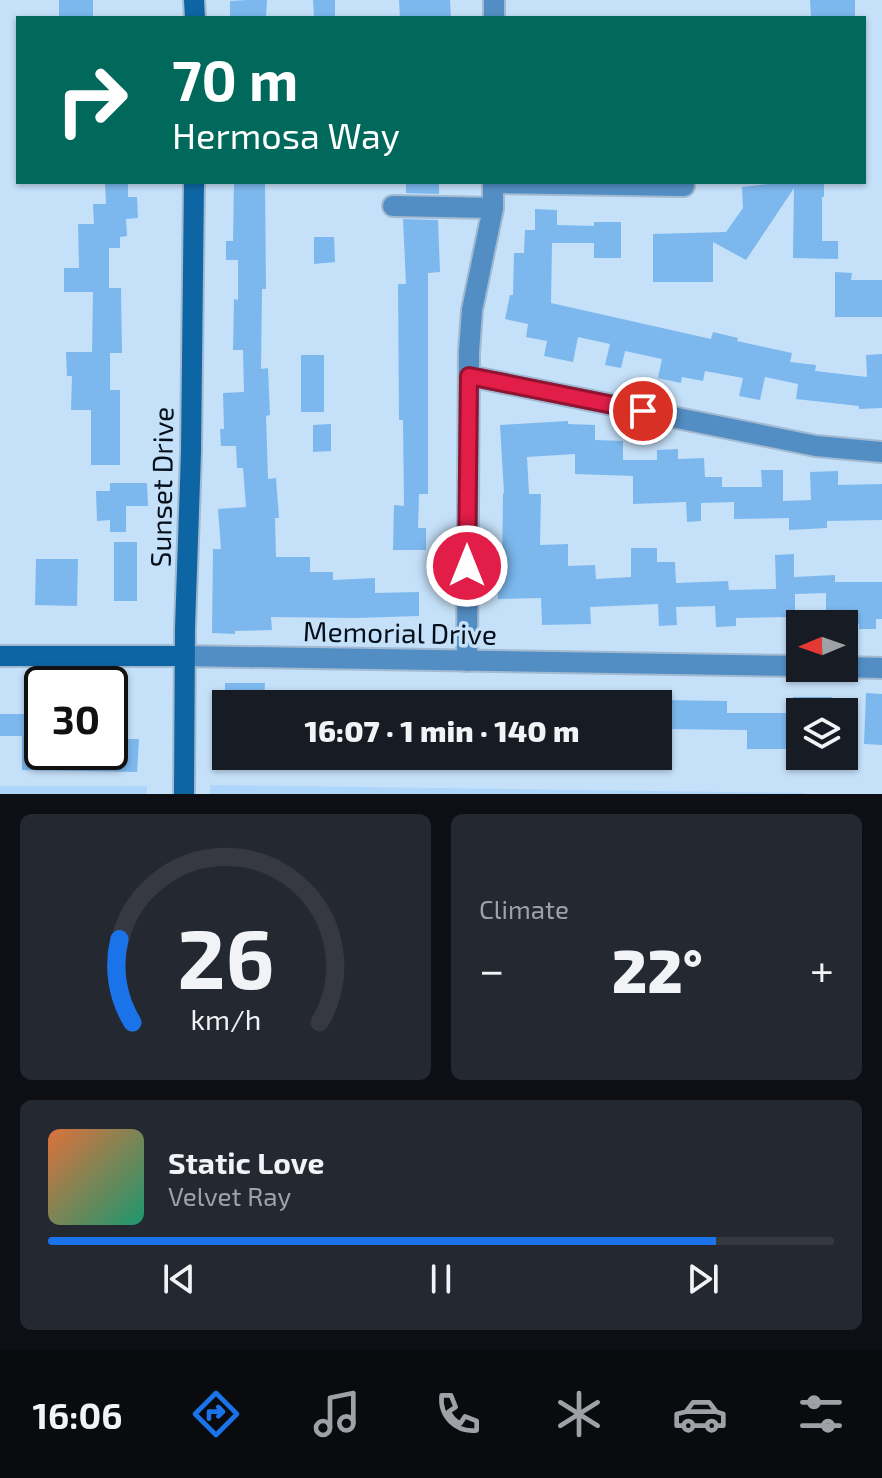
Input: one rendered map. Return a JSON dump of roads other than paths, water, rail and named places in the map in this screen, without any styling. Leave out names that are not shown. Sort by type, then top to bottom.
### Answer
[{"type":"street","name":"Sunset Drive","points":[[184,794],[194,184]]},
{"type":"street","points":[[467,661],[472,310],[493,208],[493,184]]},
{"type":"street","points":[[588,184],[684,186]]},
{"type":"street","points":[[393,206],[493,208]]},
{"type":"street","points":[[469,376],[816,446],[882,452]]},
{"type":"street","name":"Memorial Drive","points":[[0,656],[786,666]]},
{"type":"street","points":[[858,667],[882,668]]}]
